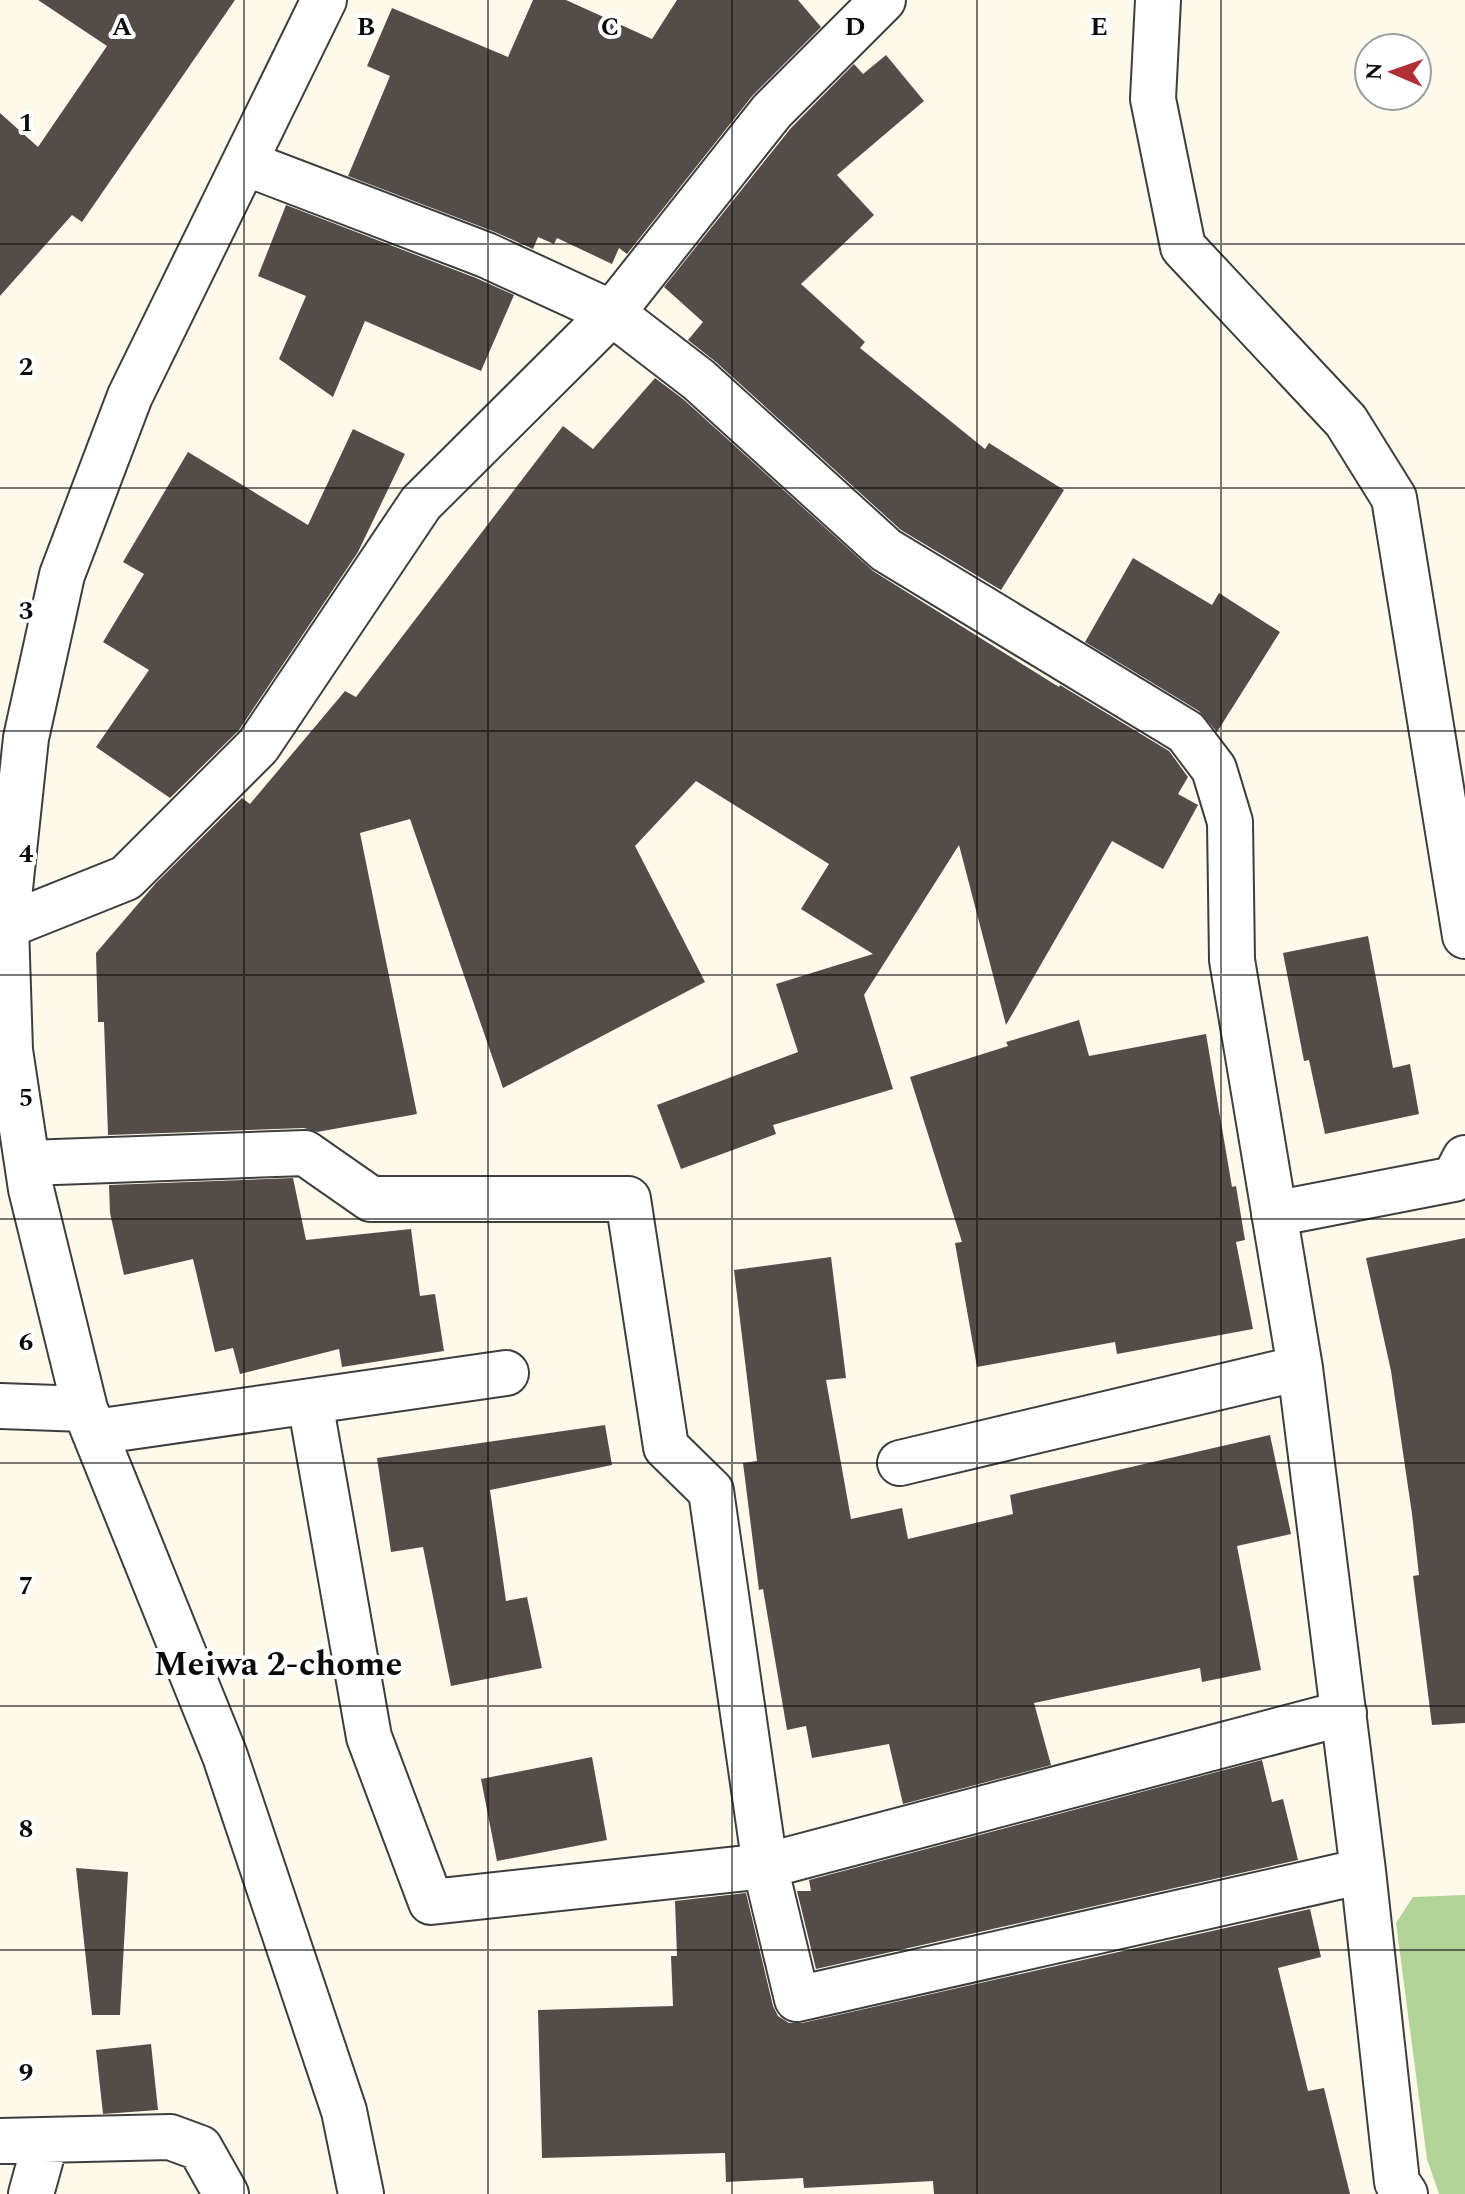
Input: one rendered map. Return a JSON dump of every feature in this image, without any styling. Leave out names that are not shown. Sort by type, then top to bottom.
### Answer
[{"type":"street","points":[[324,0],[130,396],[62,575],[26,738],[6,926],[10,1050],[31,1189],[90,1420],[225,1756],[344,2111],[361,2194]]},
{"type":"street","points":[[6,926],[126,878],[258,746],[421,503],[612,313],[772,111],[883,0]]},
{"type":"street","points":[[1158,0],[1153,99],[1183,247],[1346,421],[1394,498],[1465,936]]},
{"type":"street","points":[[245,163],[486,255],[612,313],[699,380],[886,550],[1186,732],[1214,769],[1230,822],[1232,960],[1300,1368],[1363,1871],[1397,2182],[1405,2194]]},
{"type":"street","points":[[28,1163],[305,1153],[371,1199],[628,1199],[666,1447],[711,1491],[765,1866],[797,1999],[1363,1871]]},
{"type":"street","points":[[1274,1214],[1454,1179],[1465,1158]]},
{"type":"street","points":[[900,1463],[1300,1368]]},
{"type":"street","points":[[0,1406],[90,1420],[310,1402],[506,1373]]},
{"type":"street","points":[[310,1402],[369,1737],[431,1902],[765,1866],[1344,1713]]},
{"type":"street","points":[[0,2141],[170,2137],[200,2148],[226,2194]]},
{"type":"street","points":[[31,2194],[46,2140]]},
{"type":"green space","points":[[1465,1895],[1465,2194],[1439,2194],[1427,2159],[1396,1923],[1413,1897]]},
{"type":"building","points":[[38,0],[235,0],[82,222],[72,215],[0,296],[0,113],[38,147],[107,46]]},
{"type":"building","points":[[533,0],[566,0],[652,39],[677,0],[798,0],[821,27],[753,95],[627,254],[619,248],[612,264],[557,238],[554,244],[538,237],[533,249],[348,176],[390,76],[367,66],[392,8],[508,57]]},
{"type":"building","points":[[886,55],[924,101],[837,175],[874,215],[801,284],[865,342],[860,348],[985,449],[989,443],[1064,490],[1001,590],[901,530],[688,340],[703,322],[664,287],[791,128],[854,64],[863,74]]},
{"type":"building","points":[[286,205],[514,295],[481,371],[365,321],[333,397],[279,359],[306,296],[258,276]]},
{"type":"building","points":[[655,378],[683,399],[873,571],[1059,687],[1169,751],[1188,777],[1178,794],[1198,805],[1163,869],[1112,841],[1006,1025],[959,845],[864,995],[893,1089],[773,1125],[776,1134],[681,1169],[657,1105],[798,1052],[776,984],[873,954],[801,909],[829,864],[696,781],[635,846],[705,982],[503,1088],[410,819],[360,833],[417,1114],[317,1132],[304,1128],[108,1135],[104,1022],[98,1022],[96,953],[156,883],[242,798],[250,804],[345,691],[356,697],[563,426],[593,449]]},
{"type":"building","points":[[353,429],[405,454],[358,552],[239,730],[170,798],[96,747],[149,670],[103,642],[144,574],[123,562],[188,452],[308,525]]},
{"type":"building","points":[[1133,558],[1212,605],[1219,593],[1280,632],[1217,732],[1199,711],[1085,642]]},
{"type":"building","points":[[1368,936],[1393,1068],[1410,1064],[1419,1114],[1325,1134],[1309,1060],[1304,1061],[1283,953]]},
{"type":"building","points":[[1079,1020],[1089,1056],[1206,1034],[1232,1187],[1236,1186],[1245,1240],[1236,1242],[1253,1329],[1117,1354],[1115,1342],[977,1367],[955,1243],[962,1242],[910,1077],[1008,1046],[1006,1042]]},
{"type":"building","points":[[293,1178],[306,1240],[411,1229],[420,1296],[435,1294],[444,1351],[342,1367],[339,1349],[240,1374],[233,1348],[215,1352],[193,1259],[124,1275],[110,1213],[109,1185]]},
{"type":"building","points":[[1465,1238],[1465,1723],[1432,1725],[1413,1576],[1419,1575],[1412,1514],[1391,1371],[1366,1258]]},
{"type":"building","points":[[831,1257],[846,1378],[826,1380],[851,1519],[902,1508],[908,1539],[1013,1514],[1010,1495],[1270,1435],[1291,1534],[1237,1546],[1261,1670],[1202,1682],[1200,1668],[1034,1703],[1051,1765],[903,1804],[889,1744],[812,1758],[806,1726],[787,1730],[763,1589],[759,1590],[743,1463],[757,1461],[734,1270]]},
{"type":"building","points":[[605,1425],[612,1465],[490,1490],[506,1601],[527,1597],[542,1668],[451,1686],[423,1547],[391,1552],[377,1458]]},
{"type":"building","points":[[592,1757],[607,1840],[497,1861],[481,1779]]},
{"type":"building","points":[[1262,1760],[1272,1802],[1283,1799],[1298,1860],[816,1969],[797,1891],[811,1891],[809,1880]]},
{"type":"building","points":[[76,1868],[128,1872],[120,2015],[92,2015]]},
{"type":"building","points":[[746,1893],[773,2006],[778,2016],[789,2023],[802,2023],[1310,1909],[1321,1957],[1278,1968],[1308,2091],[1324,2088],[1350,2194],[934,2194],[933,2181],[804,2188],[803,2178],[726,2182],[725,2153],[542,2158],[538,2010],[673,2006],[671,1956],[677,1956],[675,1901]]},
{"type":"building","points":[[151,2044],[158,2110],[103,2114],[96,2050]]},
{"type":"district","name":"Meiwa 2-chome","points":[[278,1665]]}]
